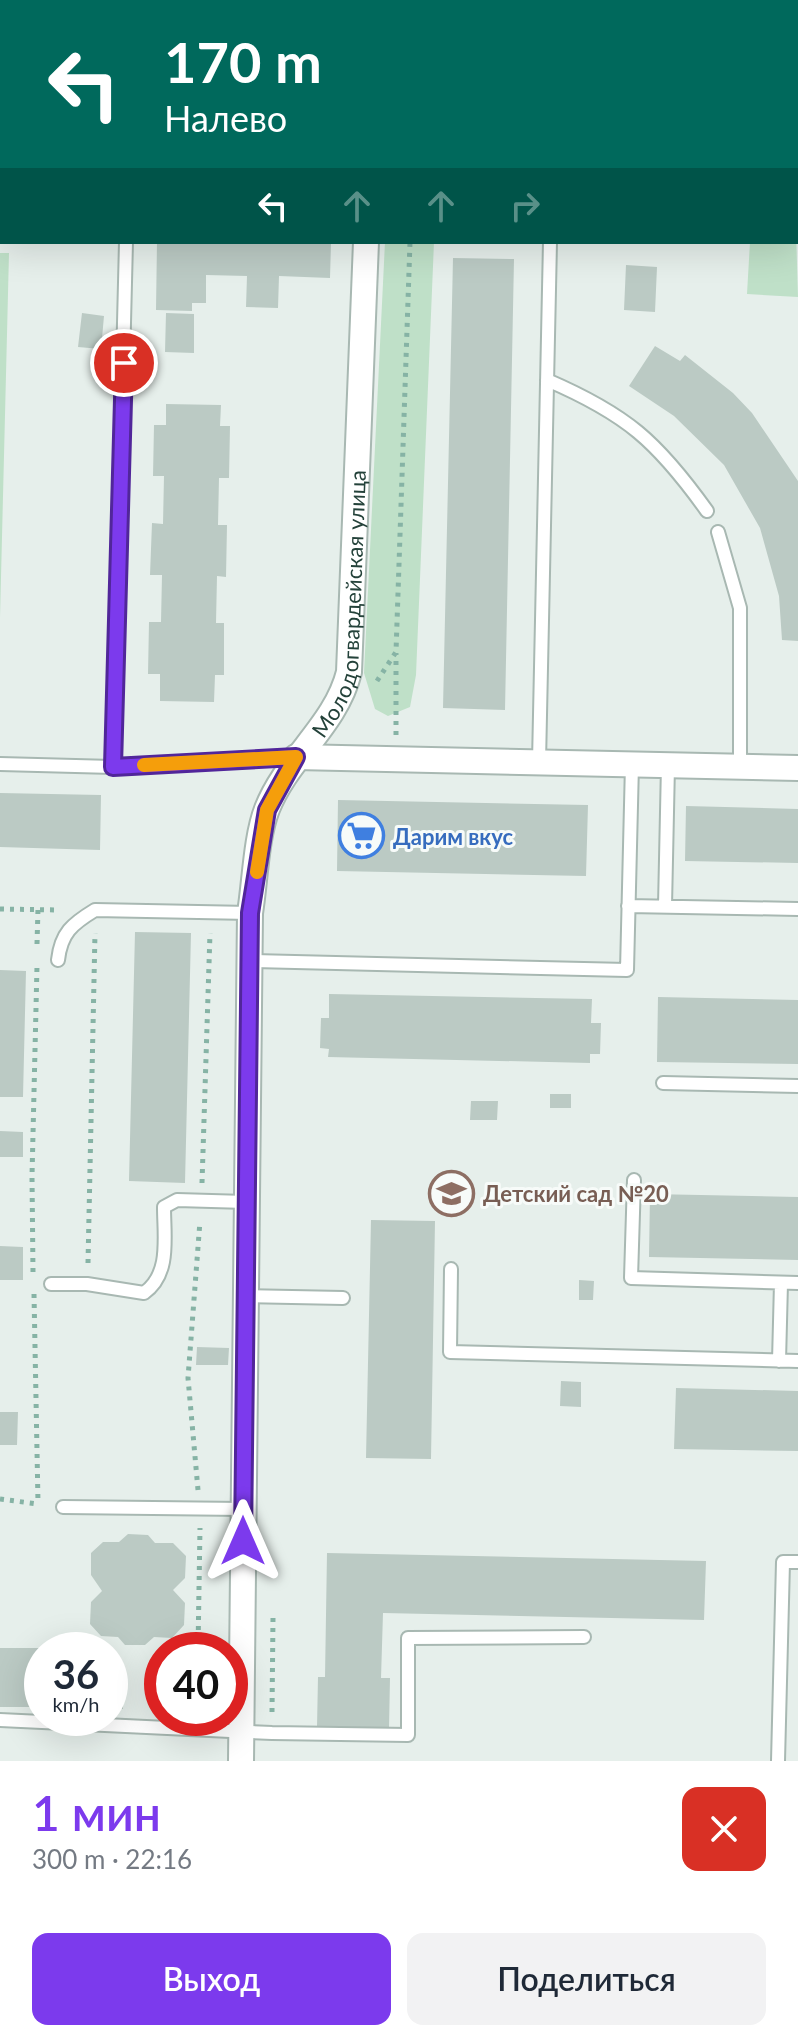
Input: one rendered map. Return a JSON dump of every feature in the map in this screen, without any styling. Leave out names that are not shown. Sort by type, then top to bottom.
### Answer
[{"type":"street","name":"Молодогвардейская улица","points":[[242,1632],[250,913],[267,810],[296,757],[331,714],[343,693],[349,672],[366,244]]},
{"type":"street","points":[[296,757],[798,768]]},
{"type":"street","name":"Молодогвардейская улица","points":[[241,1761],[242,1736]]},
{"type":"lane","points":[[113,767],[126,244]]},
{"type":"lane","points":[[539,762],[550,244]]},
{"type":"lane","points":[[547,380],[601,403],[640,431],[673,462],[707,511]]},
{"type":"lane","points":[[718,532],[740,608],[740,766]]},
{"type":"lane","points":[[0,764],[113,767],[296,757]]},
{"type":"lane","points":[[249,961],[627,970],[632,764]]},
{"type":"lane","points":[[665,906],[668,765]]},
{"type":"lane","points":[[628,906],[798,909]]},
{"type":"lane","points":[[58,960],[61,938],[75,922],[95,910],[250,913]]},
{"type":"lane","points":[[663,1083],[798,1086]]},
{"type":"lane","points":[[634,1180],[631,1278],[798,1283]]},
{"type":"lane","points":[[51,1284],[87,1284],[144,1293],[155,1285],[163,1267],[164,1207],[177,1200],[246,1202]]},
{"type":"lane","points":[[451,1269],[450,1352],[798,1361]]},
{"type":"lane","points":[[779,1361],[781,1283]]},
{"type":"lane","points":[[244,1296],[343,1298]]},
{"type":"lane","points":[[63,1507],[243,1509]]},
{"type":"lane","points":[[778,1761],[783,1562],[798,1562]]},
{"type":"lane","points":[[248,1731],[408,1735],[408,1638],[584,1637]]},
{"type":"lane","points":[[0,1720],[144,1727]]},
{"type":"path","points":[[396,759],[396,652],[410,244]]},
{"type":"path","points":[[371,689],[396,652]]},
{"type":"path","points":[[0,909],[95,910],[87,1284]]},
{"type":"path","points":[[38,909],[32,1176],[38,1503]]},
{"type":"path","points":[[198,1632],[200,1509],[188,1378],[202,1201],[211,912]]},
{"type":"path","points":[[0,1499],[63,1507]]},
{"type":"green space","points":[[385,244],[434,244],[416,675],[410,707],[388,716],[375,709],[364,673]]},
{"type":"green space","points":[[750,244],[796,244],[798,297],[747,294]]},
{"type":"green space","points":[[0,253],[9,253],[0,618]]},
{"type":"building","points":[[157,244],[331,244],[330,278],[279,276],[278,308],[246,307],[247,276],[206,275],[206,303],[192,303],[192,311],[156,310]]},
{"type":"building","points":[[453,258],[514,259],[505,710],[443,708]]},
{"type":"building","points":[[626,265],[657,267],[655,312],[624,310]]},
{"type":"building","points":[[82,313],[104,316],[101,349],[78,347]]},
{"type":"building","points":[[166,313],[194,314],[194,353],[165,352]]},
{"type":"building","points":[[655,346],[680,361],[685,355],[733,393],[752,413],[798,481],[798,641],[782,640],[779,596],[760,528],[724,465],[674,416],[629,386]]},
{"type":"building","points":[[166,404],[221,405],[220,426],[230,426],[229,478],[219,478],[218,525],[227,525],[226,577],[217,576],[216,623],[224,623],[224,675],[215,675],[214,702],[160,701],[160,674],[148,674],[149,622],[161,622],[162,575],[150,575],[152,523],[163,524],[164,476],[153,476],[154,425],[166,425]]},
{"type":"building","points":[[0,793],[101,795],[100,850],[0,847]]},
{"type":"building","points":[[338,800],[588,805],[586,876],[337,871]]},
{"type":"building","points":[[686,806],[798,809],[798,863],[685,861]]},
{"type":"building","points":[[135,932],[191,933],[185,1183],[129,1181]]},
{"type":"building","points":[[0,970],[26,971],[23,1097],[0,1097]]},
{"type":"building","points":[[329,994],[592,999],[591,1023],[601,1023],[600,1054],[590,1054],[590,1063],[328,1057],[329,1049],[320,1048],[321,1018],[329,1018]]},
{"type":"building","points":[[658,997],[798,1000],[798,1064],[657,1062]]},
{"type":"building","points":[[550,1094],[571,1094],[571,1108],[550,1108]]},
{"type":"building","points":[[471,1101],[498,1101],[497,1120],[470,1120]]},
{"type":"building","points":[[0,1131],[23,1132],[23,1157],[0,1157]]},
{"type":"building","points":[[650,1194],[798,1197],[798,1260],[649,1257]]},
{"type":"building","points":[[371,1220],[435,1221],[431,1459],[366,1458]]},
{"type":"building","points":[[0,1246],[23,1247],[23,1280],[0,1280]]},
{"type":"building","points":[[579,1280],[594,1281],[593,1300],[579,1300]]},
{"type":"building","points":[[197,1347],[229,1348],[228,1365],[196,1365]]},
{"type":"building","points":[[561,1381],[581,1382],[581,1407],[560,1406]]},
{"type":"building","points":[[676,1388],[798,1391],[798,1451],[674,1449]]},
{"type":"building","points":[[0,1412],[18,1412],[17,1445],[0,1445]]},
{"type":"building","points":[[128,1534],[148,1535],[155,1543],[173,1543],[186,1556],[185,1578],[173,1590],[185,1603],[184,1625],[178,1632],[144,1632],[144,1645],[128,1645],[128,1632],[97,1632],[90,1624],[91,1602],[102,1591],[91,1575],[91,1553],[103,1542],[119,1542]]},
{"type":"building","points":[[327,1553],[706,1561],[704,1620],[383,1613],[381,1678],[390,1678],[389,1729],[317,1727],[318,1677],[325,1677]]},
{"type":"building","points":[[0,1648],[24,1648],[24,1707],[0,1707]]},
{"type":"slow traffic","points":[[144,765],[296,757],[267,810],[257,872]]},
{"type":"place","name":"Дарим вкус","points":[[362,836]]},
{"type":"place","name":"Детский сад №20","points":[[452,1193]]},
{"type":"route","points":[[124,363],[113,767],[296,757],[267,810],[250,913],[243,1541]]}]
